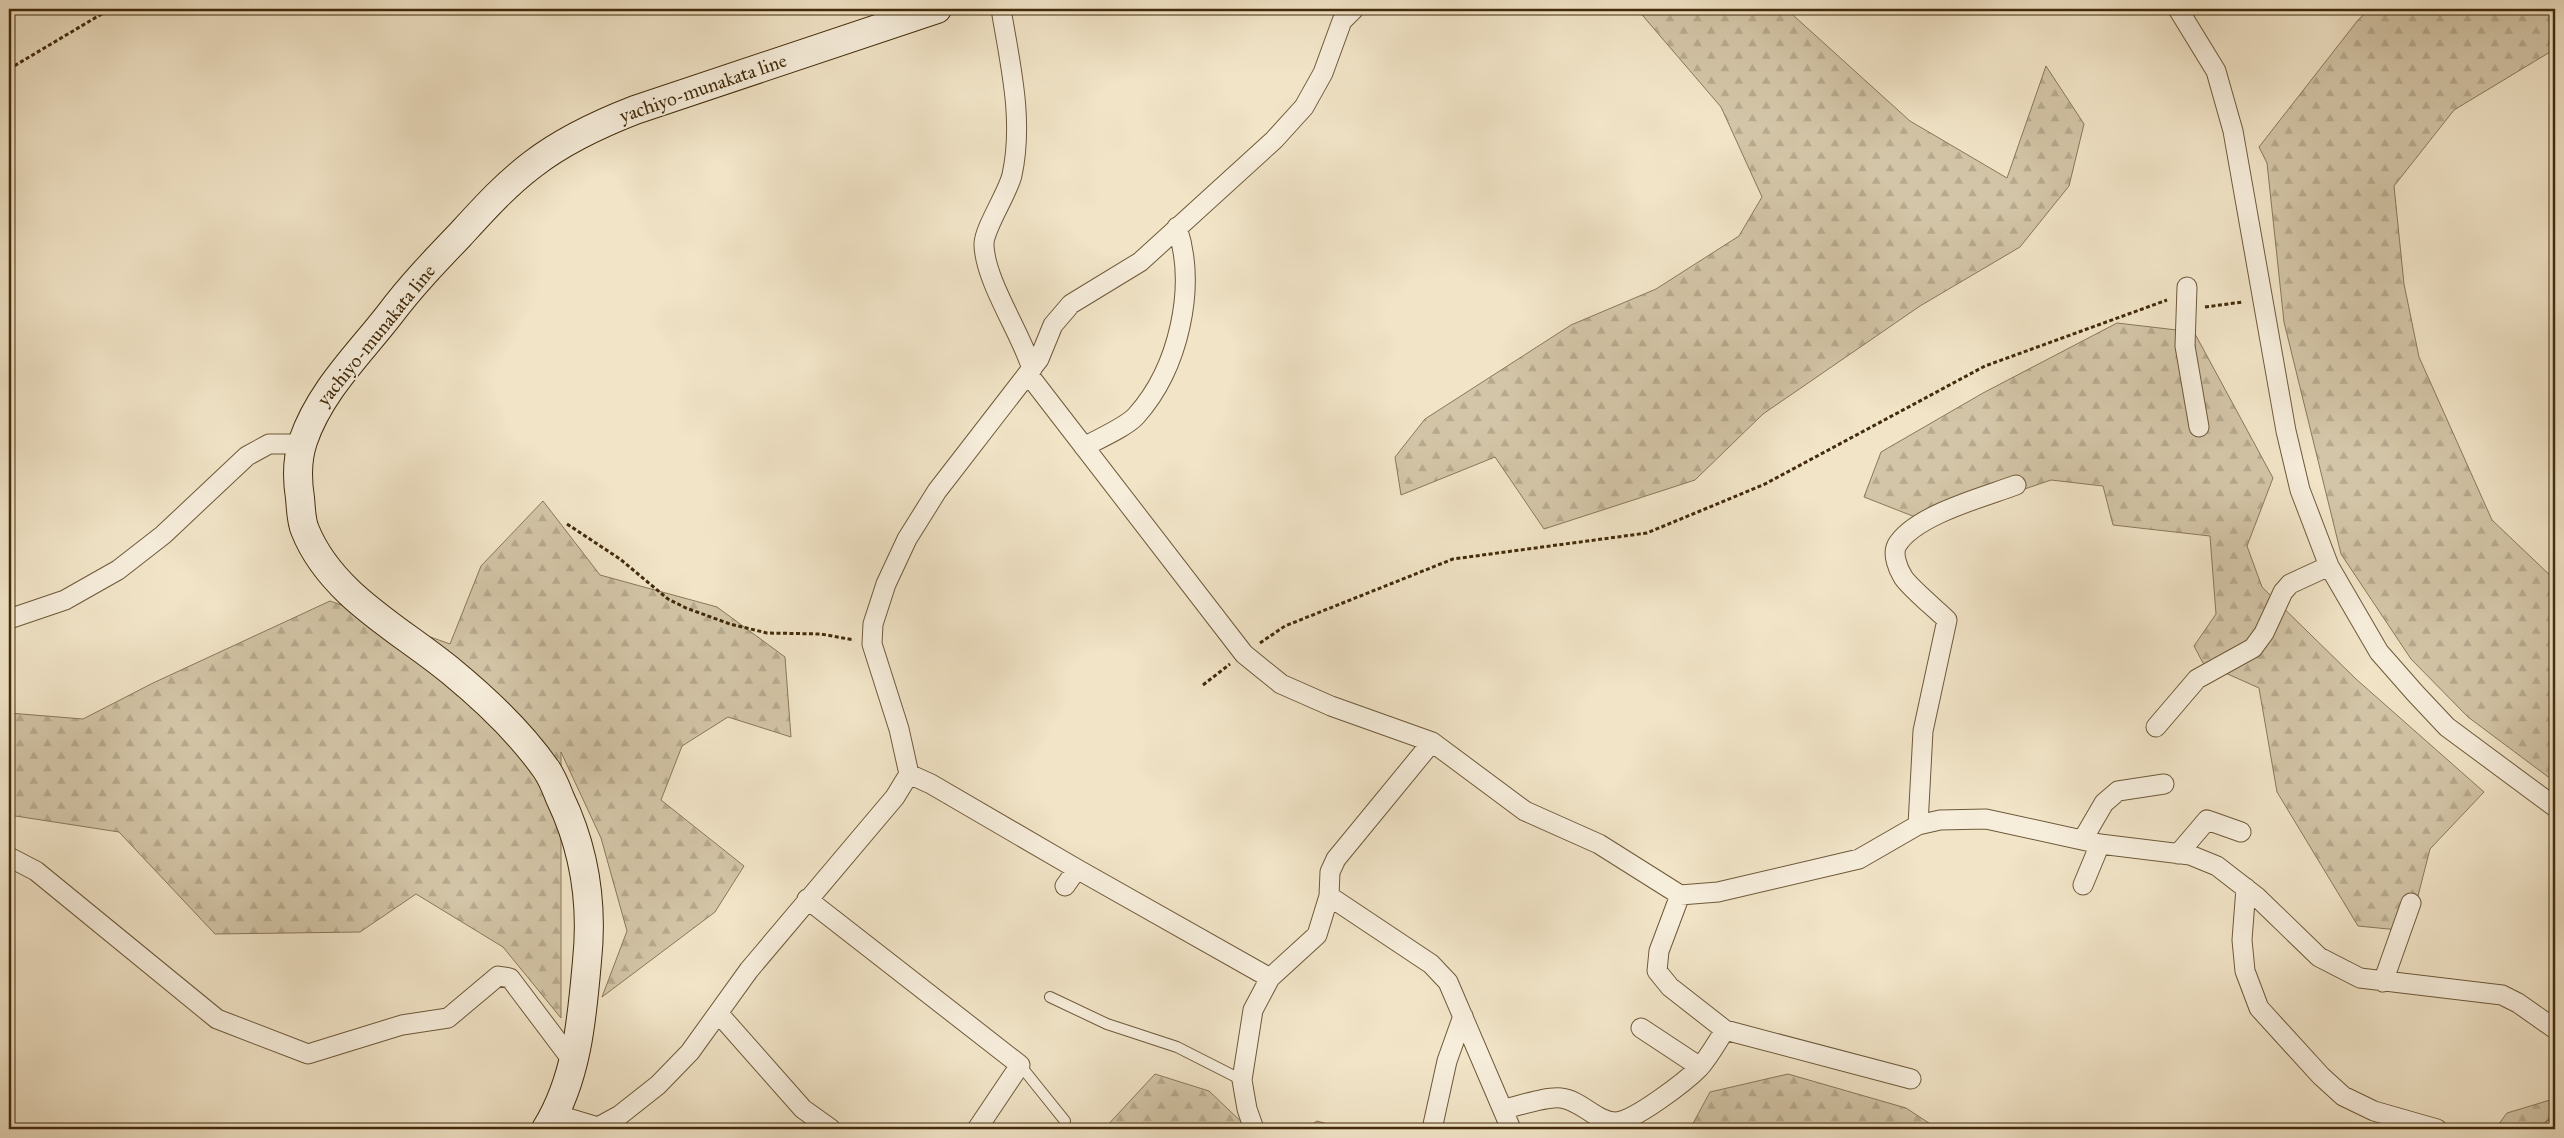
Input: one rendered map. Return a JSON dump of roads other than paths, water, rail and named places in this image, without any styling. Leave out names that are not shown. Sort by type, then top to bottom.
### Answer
[{"type":"main road","name":"yachiyo-munakata line","points":[[551,1122],[574,1063],[582,1009],[590,925],[585,869],[572,821],[548,771],[506,720],[454,673],[347,592],[324,566],[304,528],[298,488],[298,460],[302,444],[313,416],[326,393],[395,307],[491,201],[532,164],[596,126],[635,110],[937,9]]},
{"type":"street","points":[[1001,9],[1016,98],[1018,144],[1012,177],[983,244],[989,268],[1030,371],[1084,447],[1244,654],[1281,684],[1331,706],[1432,742],[1525,811],[1599,844],[1680,895],[1718,892],[1859,859],[1918,824],[1940,820],[1986,819],[2092,842],[2190,855],[2216,866],[2246,888],[2319,957],[2360,978],[2502,995],[2518,1002],[2555,1029]]},
{"type":"street","points":[[551,1122],[598,1127],[620,1115],[658,1085],[690,1052],[749,970],[895,797],[909,774],[899,729],[872,644],[873,624],[886,584],[907,539],[937,491],[1030,371],[1053,325],[1071,304],[1140,262],[1274,140],[1304,107],[1323,73],[1342,21],[1354,9]]},
{"type":"street","points":[[2178,9],[2216,71],[2233,130],[2286,431],[2300,490],[2329,566],[2379,652],[2415,693],[2447,727],[2555,807]]},
{"type":"street","points":[[1084,447],[1135,418],[1159,385],[1178,336],[1186,302],[1185,250],[1178,227]]},
{"type":"street","points":[[2188,295],[2184,325],[2185,346],[2199,427]]},
{"type":"street","points":[[9,619],[66,600],[118,570],[163,535],[247,456],[269,444],[302,444]]},
{"type":"street","points":[[1918,824],[1922,731],[1947,620],[1904,578],[1895,559],[1896,546],[1908,533],[1935,515],[2016,485]]},
{"type":"street","points":[[2156,727],[2197,679],[2253,648],[2264,633],[2283,592],[2290,584],[2329,566]]},
{"type":"street","points":[[1254,1129],[1247,1109],[1242,1080],[1253,1010],[1270,978],[1317,935],[1329,896],[1330,872],[1336,859],[1432,742]]},
{"type":"street","points":[[909,774],[931,784],[1270,978]]},
{"type":"street","points":[[2083,885],[2092,842],[2104,803],[2118,791],[2164,784]]},
{"type":"street","points":[[2178,854],[2207,820],[2241,832]]},
{"type":"street","points":[[9,857],[36,871],[217,1019],[278,1044],[308,1054],[402,1025],[448,1018],[498,976],[510,978],[574,1063]]},
{"type":"street","points":[[1065,886],[1077,869]]},
{"type":"street","points":[[2246,888],[2242,940],[2245,971],[2259,1008],[2321,1076],[2343,1096],[2374,1111],[2437,1129]]},
{"type":"street","points":[[1680,895],[1659,951],[1657,971],[1670,987],[1725,1030],[1911,1079]]},
{"type":"street","points":[[1329,896],[1432,964],[1448,982],[1511,1129]]},
{"type":"street","points":[[808,899],[1020,1065],[977,1129]]},
{"type":"street","points":[[2383,982],[2411,902]]},
{"type":"street","points":[[719,1014],[803,1109],[831,1129]]},
{"type":"street","points":[[1432,1129],[1447,1061],[1463,1016]]},
{"type":"street","points":[[1641,1028],[1700,1067]]},
{"type":"street","points":[[1504,1109],[1560,1098],[1583,1105],[1603,1120],[1617,1122],[1629,1118],[1670,1093],[1700,1067],[1725,1030]]},
{"type":"lane","points":[[1050,997],[1107,1024],[1177,1047],[1242,1080]]},
{"type":"lane","points":[[1020,1065],[1065,1121]]}]
